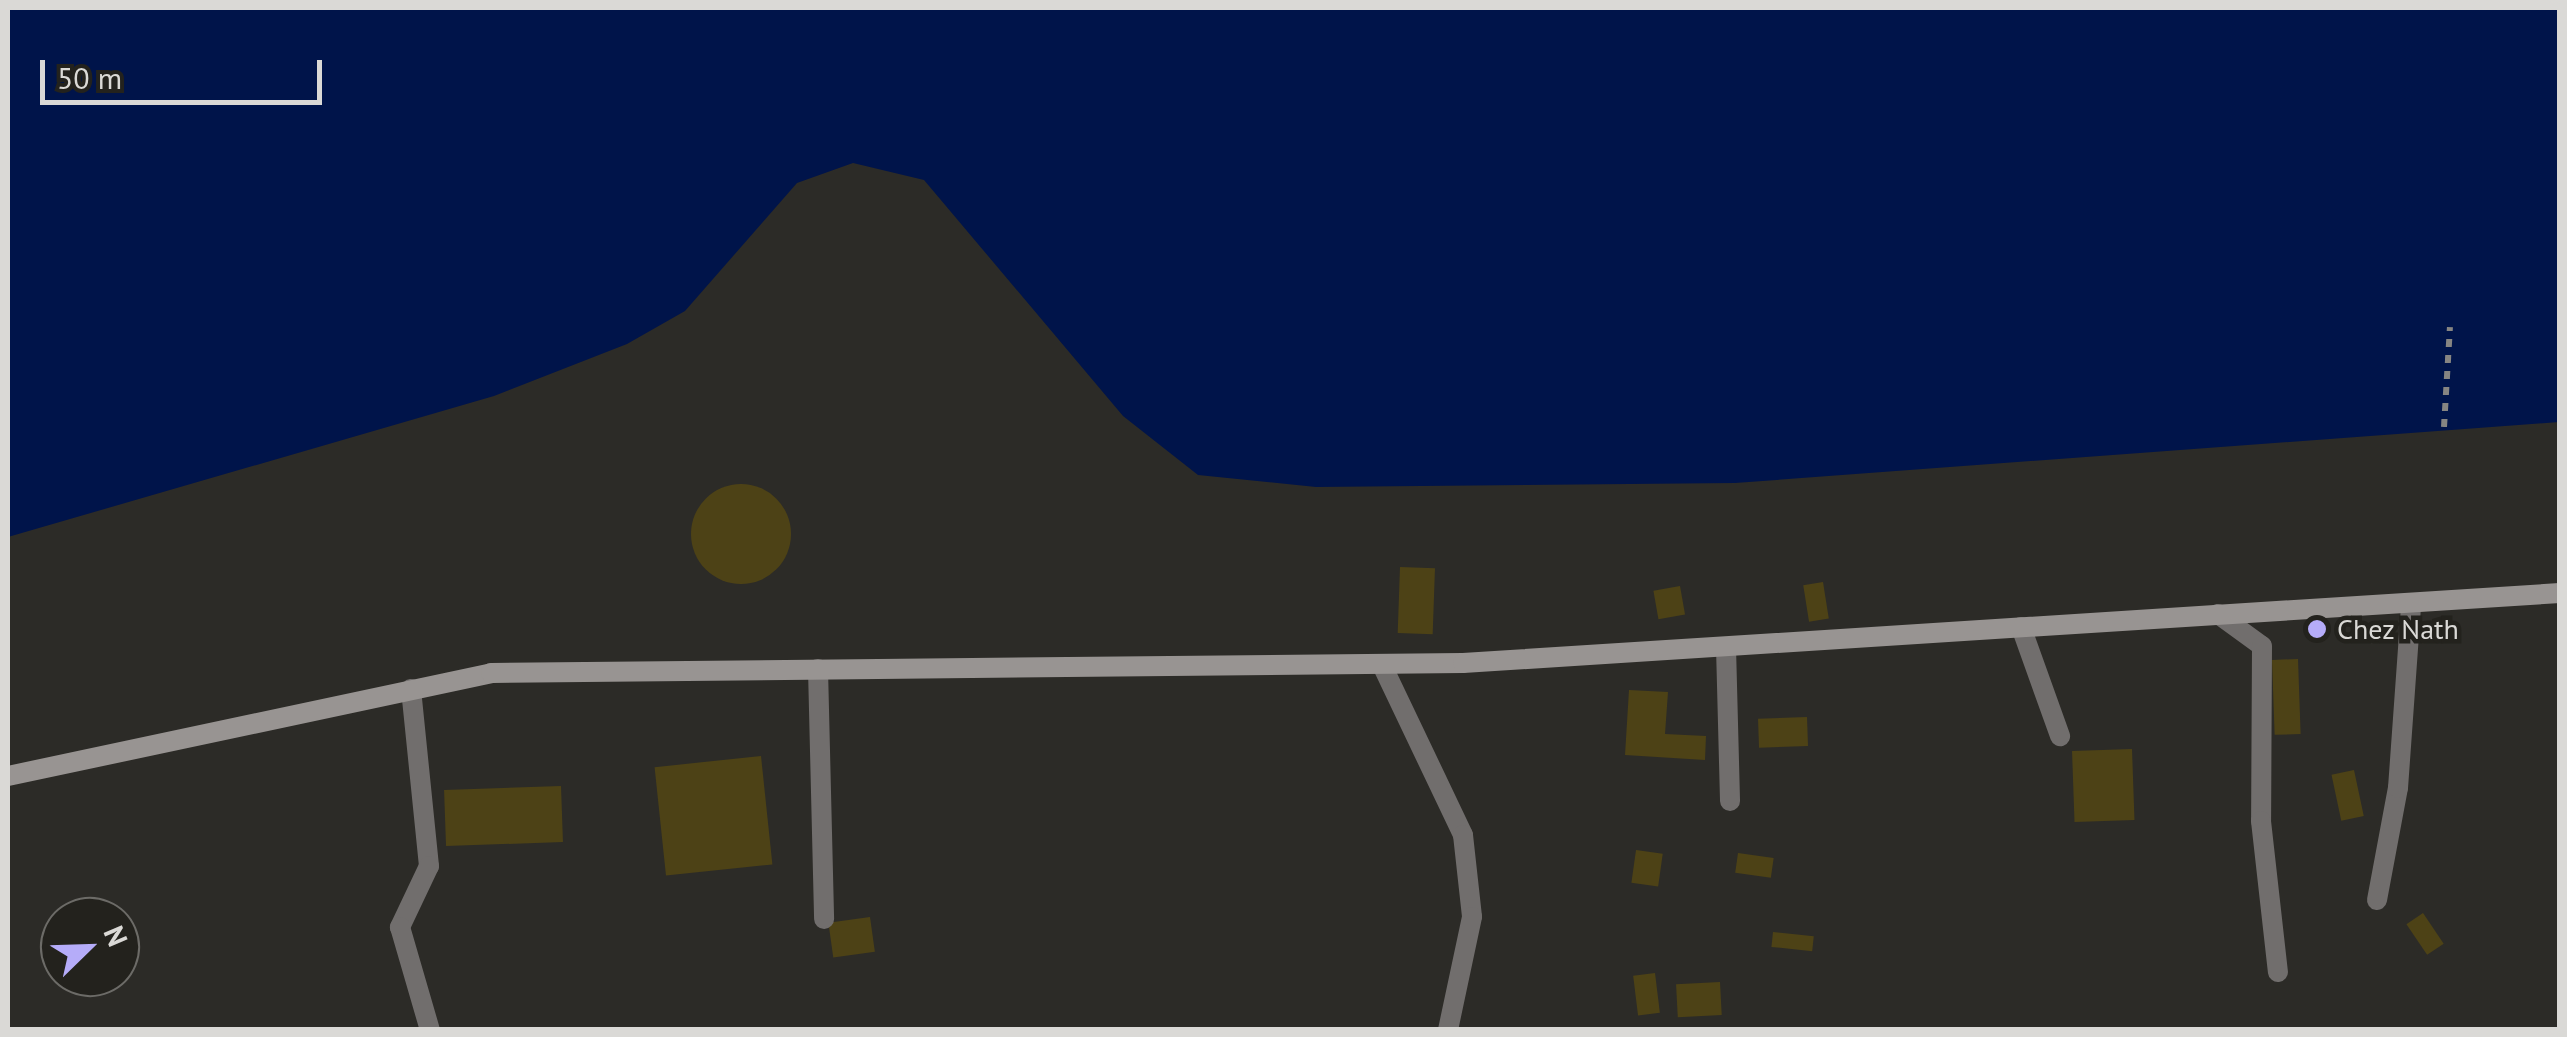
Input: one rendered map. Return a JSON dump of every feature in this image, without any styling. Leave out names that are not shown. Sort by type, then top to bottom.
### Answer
[{"type":"main road","points":[[8,776],[411,689],[568,669],[1382,664],[2411,606],[2560,594]]},
{"type":"street","points":[[2377,900],[2398,788],[2411,606]]},
{"type":"street","points":[[2218,614],[2262,646],[2260,821],[2278,972]]},
{"type":"street","points":[[2022,627],[2060,736]]},
{"type":"street","points":[[1726,646],[1730,801]]},
{"type":"street","points":[[1382,664],[1464,834],[1472,917],[1448,1030]]},
{"type":"street","points":[[818,669],[824,919]]},
{"type":"street","points":[[411,689],[430,866],[400,927],[430,1030]]},
{"type":"path","points":[[2444,426],[2450,327]]},
{"type":"shaded area","points":[[8,8],[2559,8],[2559,422],[1735,483],[1316,487],[1198,475],[1123,416],[924,180],[853,163],[797,183],[685,311],[627,344],[494,396],[8,537]]},
{"type":"building","points":[[741,484],[760,488],[777,498],[787,515],[791,534],[787,553],[777,570],[760,580],[741,584],[722,580],[705,570],[695,553],[691,534],[695,515],[705,498],[722,488]]},
{"type":"building","points":[[1400,567],[1435,568],[1433,634],[1398,633]]},
{"type":"building","points":[[1823,582],[1829,619],[1809,622],[1803,585]]},
{"type":"building","points":[[1680,586],[1685,615],[1658,619],[1653,591]]},
{"type":"building","points":[[2298,659],[2301,734],[2275,735],[2272,660]]},
{"type":"building","points":[[1629,690],[1668,692],[1665,734],[1706,736],[1705,760],[1625,755]]},
{"type":"building","points":[[1807,717],[1808,746],[1759,748],[1758,719]]},
{"type":"building","points":[[2132,749],[2134,820],[2075,822],[2072,751]]},
{"type":"building","points":[[761,756],[772,864],[666,876],[655,767]]},
{"type":"building","points":[[2354,770],[2364,816],[2341,821],[2332,775]]},
{"type":"building","points":[[561,786],[563,842],[446,846],[444,790]]},
{"type":"building","points":[[1636,850],[1663,854],[1658,886],[1631,883]]},
{"type":"building","points":[[1738,853],[1774,858],[1771,878],[1735,873]]},
{"type":"building","points":[[2423,913],[2444,944],[2427,955],[2406,924]]},
{"type":"building","points":[[870,917],[875,952],[833,958],[828,923]]},
{"type":"building","points":[[1773,932],[1814,936],[1812,951],[1771,947]]},
{"type":"building","points":[[1655,973],[1660,1013],[1638,1015],[1633,976]]},
{"type":"building","points":[[1720,982],[1722,1015],[1678,1017],[1676,984]]},
{"type":"place","name":"Chez Nath","points":[[2317,629]]}]
